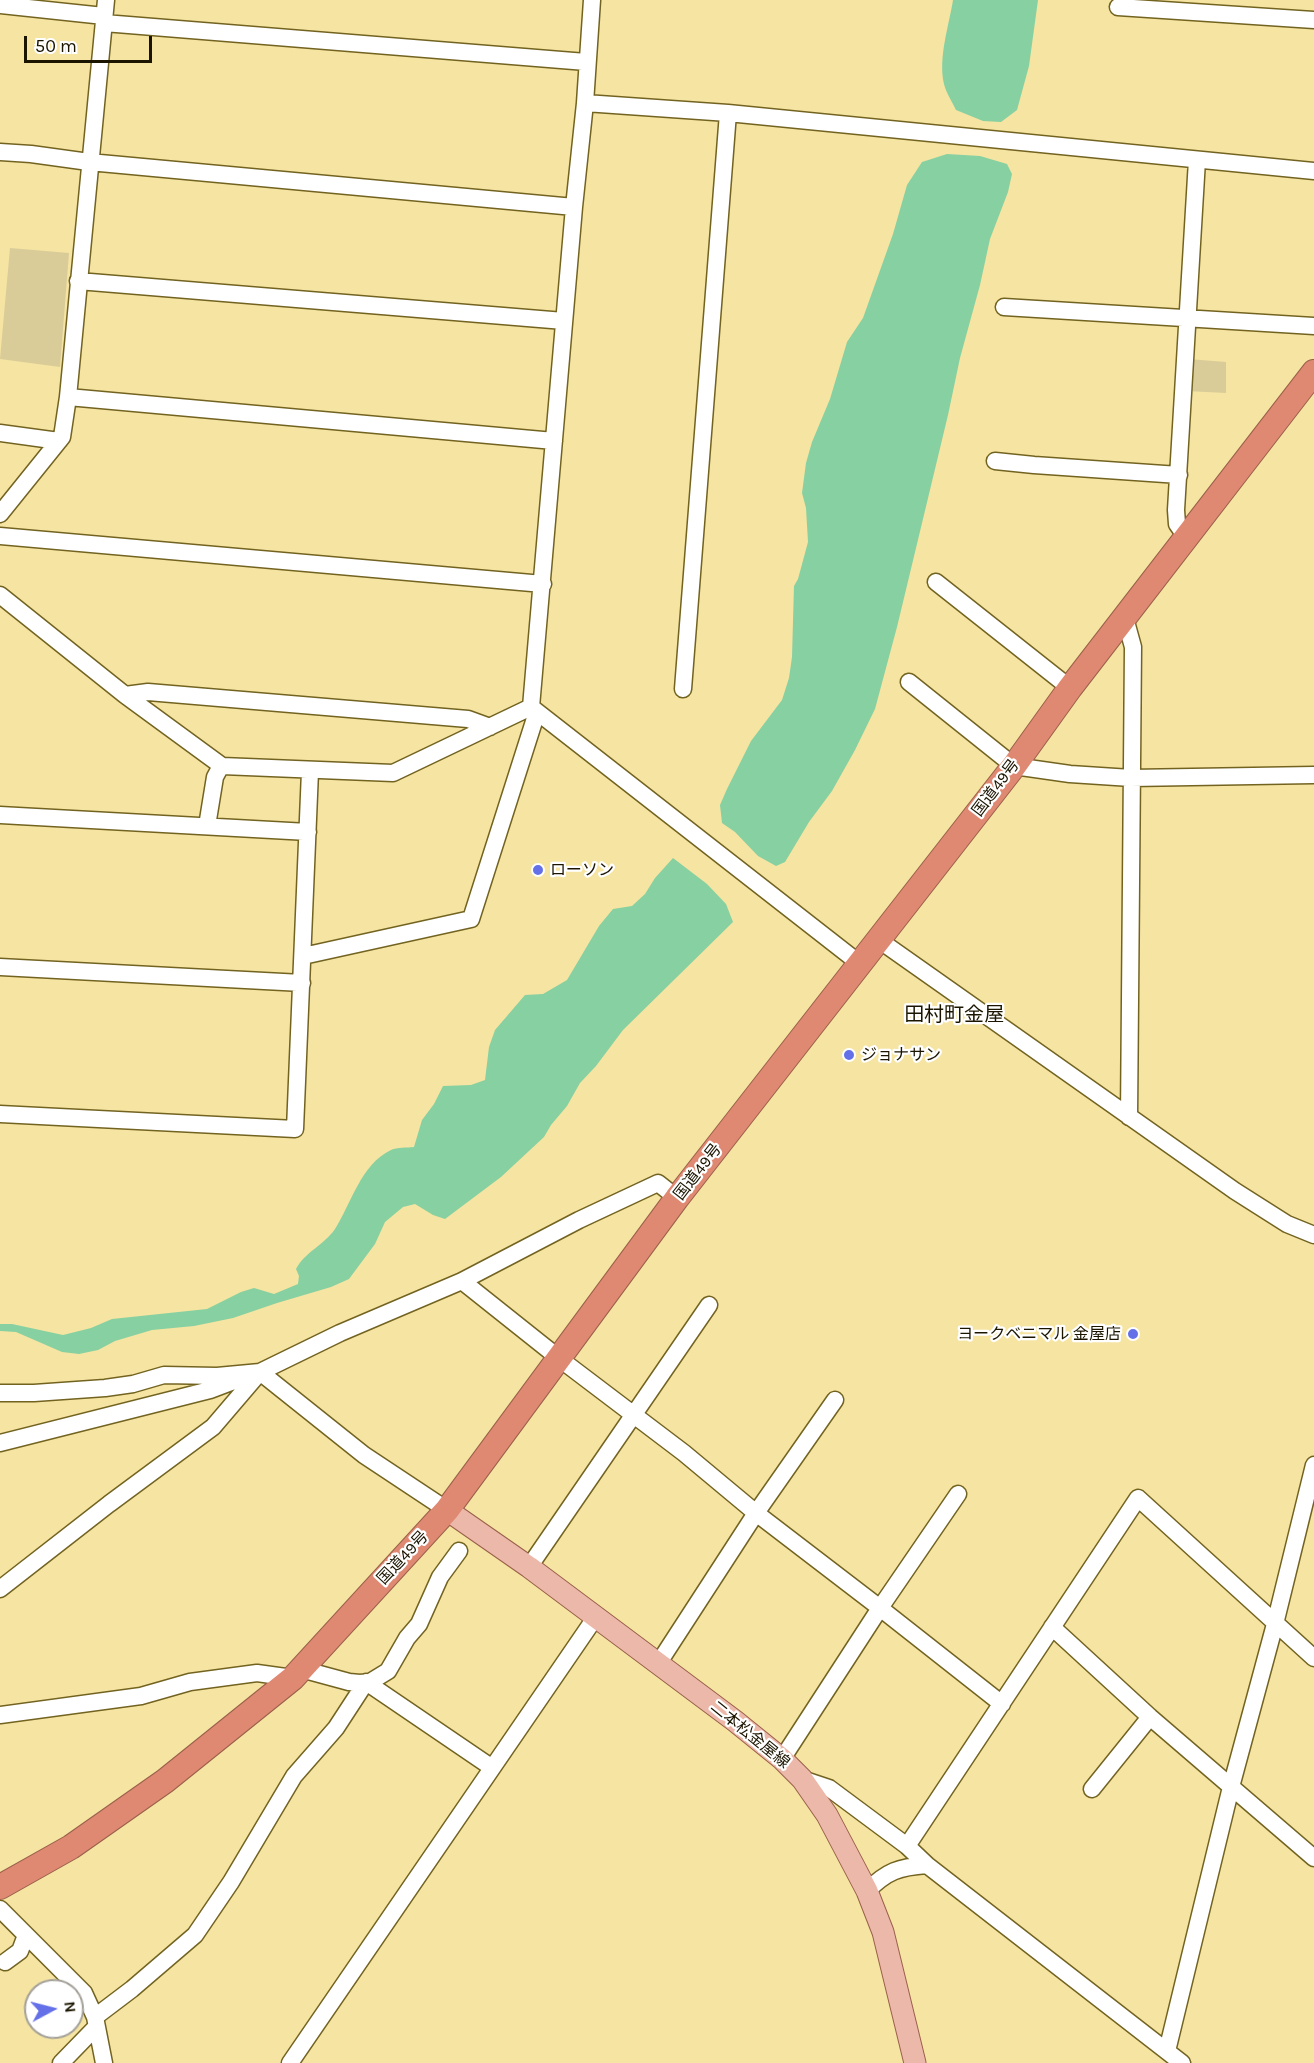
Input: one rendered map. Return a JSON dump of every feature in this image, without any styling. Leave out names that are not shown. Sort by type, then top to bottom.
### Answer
[{"type":"highway","name":"国道49号","points":[[0,1887],[71,1847],[165,1781],[297,1673],[447,1510],[677,1198],[1014,766],[1070,688],[1314,372]]},
{"type":"main road","name":"二本松金屋線","points":[[447,1510],[529,1567],[735,1721],[782,1759],[802,1779],[827,1815],[867,1891],[883,1932],[915,2063]]},
{"type":"street","points":[[303,956],[471,919],[534,709],[554,441],[585,103],[592,0]]},
{"type":"street","points":[[0,5],[104,13],[586,62]]},
{"type":"street","points":[[1118,7],[1314,20]]},
{"type":"street","points":[[0,514],[62,437],[68,397],[104,13]]},
{"type":"street","points":[[585,103],[728,113],[1314,171]]},
{"type":"street","points":[[683,689],[728,113]]},
{"type":"street","points":[[0,152],[31,153],[89,162],[574,207]]},
{"type":"street","points":[[1185,537],[1177,525],[1197,160]]},
{"type":"street","points":[[78,281],[564,321]]},
{"type":"street","points":[[1004,307],[1314,326]]},
{"type":"street","points":[[68,397],[554,441]]},
{"type":"street","points":[[0,433],[59,441]]},
{"type":"street","points":[[995,461],[1179,475]]},
{"type":"street","points":[[0,536],[543,584]]},
{"type":"street","points":[[936,582],[1070,688]]},
{"type":"street","points":[[0,595],[125,695],[221,766],[393,773],[534,709]]},
{"type":"street","points":[[1125,618],[1133,647],[1129,1118]]},
{"type":"street","points":[[909,682],[1014,766],[1070,774],[1131,778],[1314,775]]},
{"type":"street","points":[[125,695],[148,692],[468,719],[490,727]]},
{"type":"street","points":[[534,709],[859,963]]},
{"type":"street","points":[[207,826],[215,777],[221,766]]},
{"type":"street","points":[[0,1114],[295,1130],[310,771]]},
{"type":"street","points":[[0,815],[308,832]]},
{"type":"street","points":[[879,940],[1129,1118],[1236,1191],[1287,1224],[1314,1235]]},
{"type":"street","points":[[0,967],[302,983]]},
{"type":"street","points":[[0,1443],[210,1390],[260,1372],[340,1333],[462,1281],[579,1220],[658,1183],[677,1198]]},
{"type":"street","points":[[462,1281],[1002,1704]]},
{"type":"street","points":[[529,1567],[709,1305]]},
{"type":"street","points":[[0,1588],[108,1504],[213,1427],[260,1372]]},
{"type":"street","points":[[0,1393],[34,1394],[105,1388],[133,1384],[164,1375],[218,1376],[260,1372],[364,1455],[447,1510]]},
{"type":"street","points":[[658,1664],[756,1513],[835,1400]]},
{"type":"street","points":[[1167,2051],[1314,1465]]},
{"type":"street","points":[[782,1759],[880,1608],[958,1494]]},
{"type":"street","points":[[907,1846],[1138,1498],[1314,1658]]},
{"type":"street","points":[[0,1715],[141,1696],[190,1682],[257,1673],[297,1673],[349,1682],[366,1682],[388,1671],[406,1638],[420,1624],[440,1577],[459,1551]]},
{"type":"street","points":[[290,2063],[595,1618]]},
{"type":"street","points":[[1052,1628],[1150,1717],[1314,1858]]},
{"type":"street","points":[[366,1682],[492,1767]]},
{"type":"street","points":[[61,2063],[96,2022],[195,1935],[231,1882],[294,1776],[336,1728],[366,1682]]},
{"type":"street","points":[[1092,1789],[1150,1717]]},
{"type":"street","points":[[802,1779],[829,1788],[907,1846],[927,1865],[1182,2063]]},
{"type":"street","points":[[867,1891],[897,1869],[927,1865]]},
{"type":"street","points":[[0,1909],[84,1993],[96,2022],[104,2063]]},
{"type":"street","points":[[5,1962],[20,1951],[26,1935]]},
{"type":"shaded area","points":[[953,0],[1038,0],[1029,66],[1017,110],[1001,122],[983,121],[956,110],[946,91],[942,63]]},
{"type":"shaded area","points":[[947,154],[980,156],[1007,164],[1012,174],[1008,192],[990,239],[897,627],[875,709],[832,791],[809,822],[785,862],[776,866],[758,856],[735,832],[722,823],[720,805],[751,741],[782,700],[789,678],[792,657],[794,586],[808,542],[806,508],[802,493],[806,463],[812,442],[830,399],[847,342],[863,318],[893,234],[907,185],[922,162]]},
{"type":"shaded area","points":[[10,248],[69,253],[60,367],[0,359]]},
{"type":"shaded area","points":[[1188,359],[1226,362],[1226,393],[1186,391]]},
{"type":"shaded area","points":[[673,858],[707,884],[726,904],[733,922],[623,1030],[580,1083],[567,1106],[544,1137],[501,1177],[445,1219],[415,1204],[403,1207],[385,1222],[375,1244],[349,1279],[331,1287],[233,1318],[194,1326],[152,1330],[115,1341],[98,1350],[79,1354],[62,1352],[16,1332],[0,1331],[0,1324],[12,1324],[63,1335],[91,1328],[112,1319],[207,1309],[254,1288],[274,1294],[298,1284],[299,1276],[296,1269],[304,1258],[326,1240],[335,1229],[358,1185],[372,1165],[391,1150],[414,1147],[422,1120],[434,1104],[443,1086],[471,1085],[485,1080],[489,1047],[495,1030],[525,995],[543,994],[567,980],[599,926],[613,909],[632,906],[645,894],[655,878]]},
{"type":"place","name":"ローソン","points":[[538,870]]},
{"type":"place","name":"ジョナサン","points":[[849,1055]]},
{"type":"place","name":"ヨークベニマル 金屋店","points":[[1133,1334]]},
{"type":"district","name":"田村町金屋","points":[[954,1015]]}]
